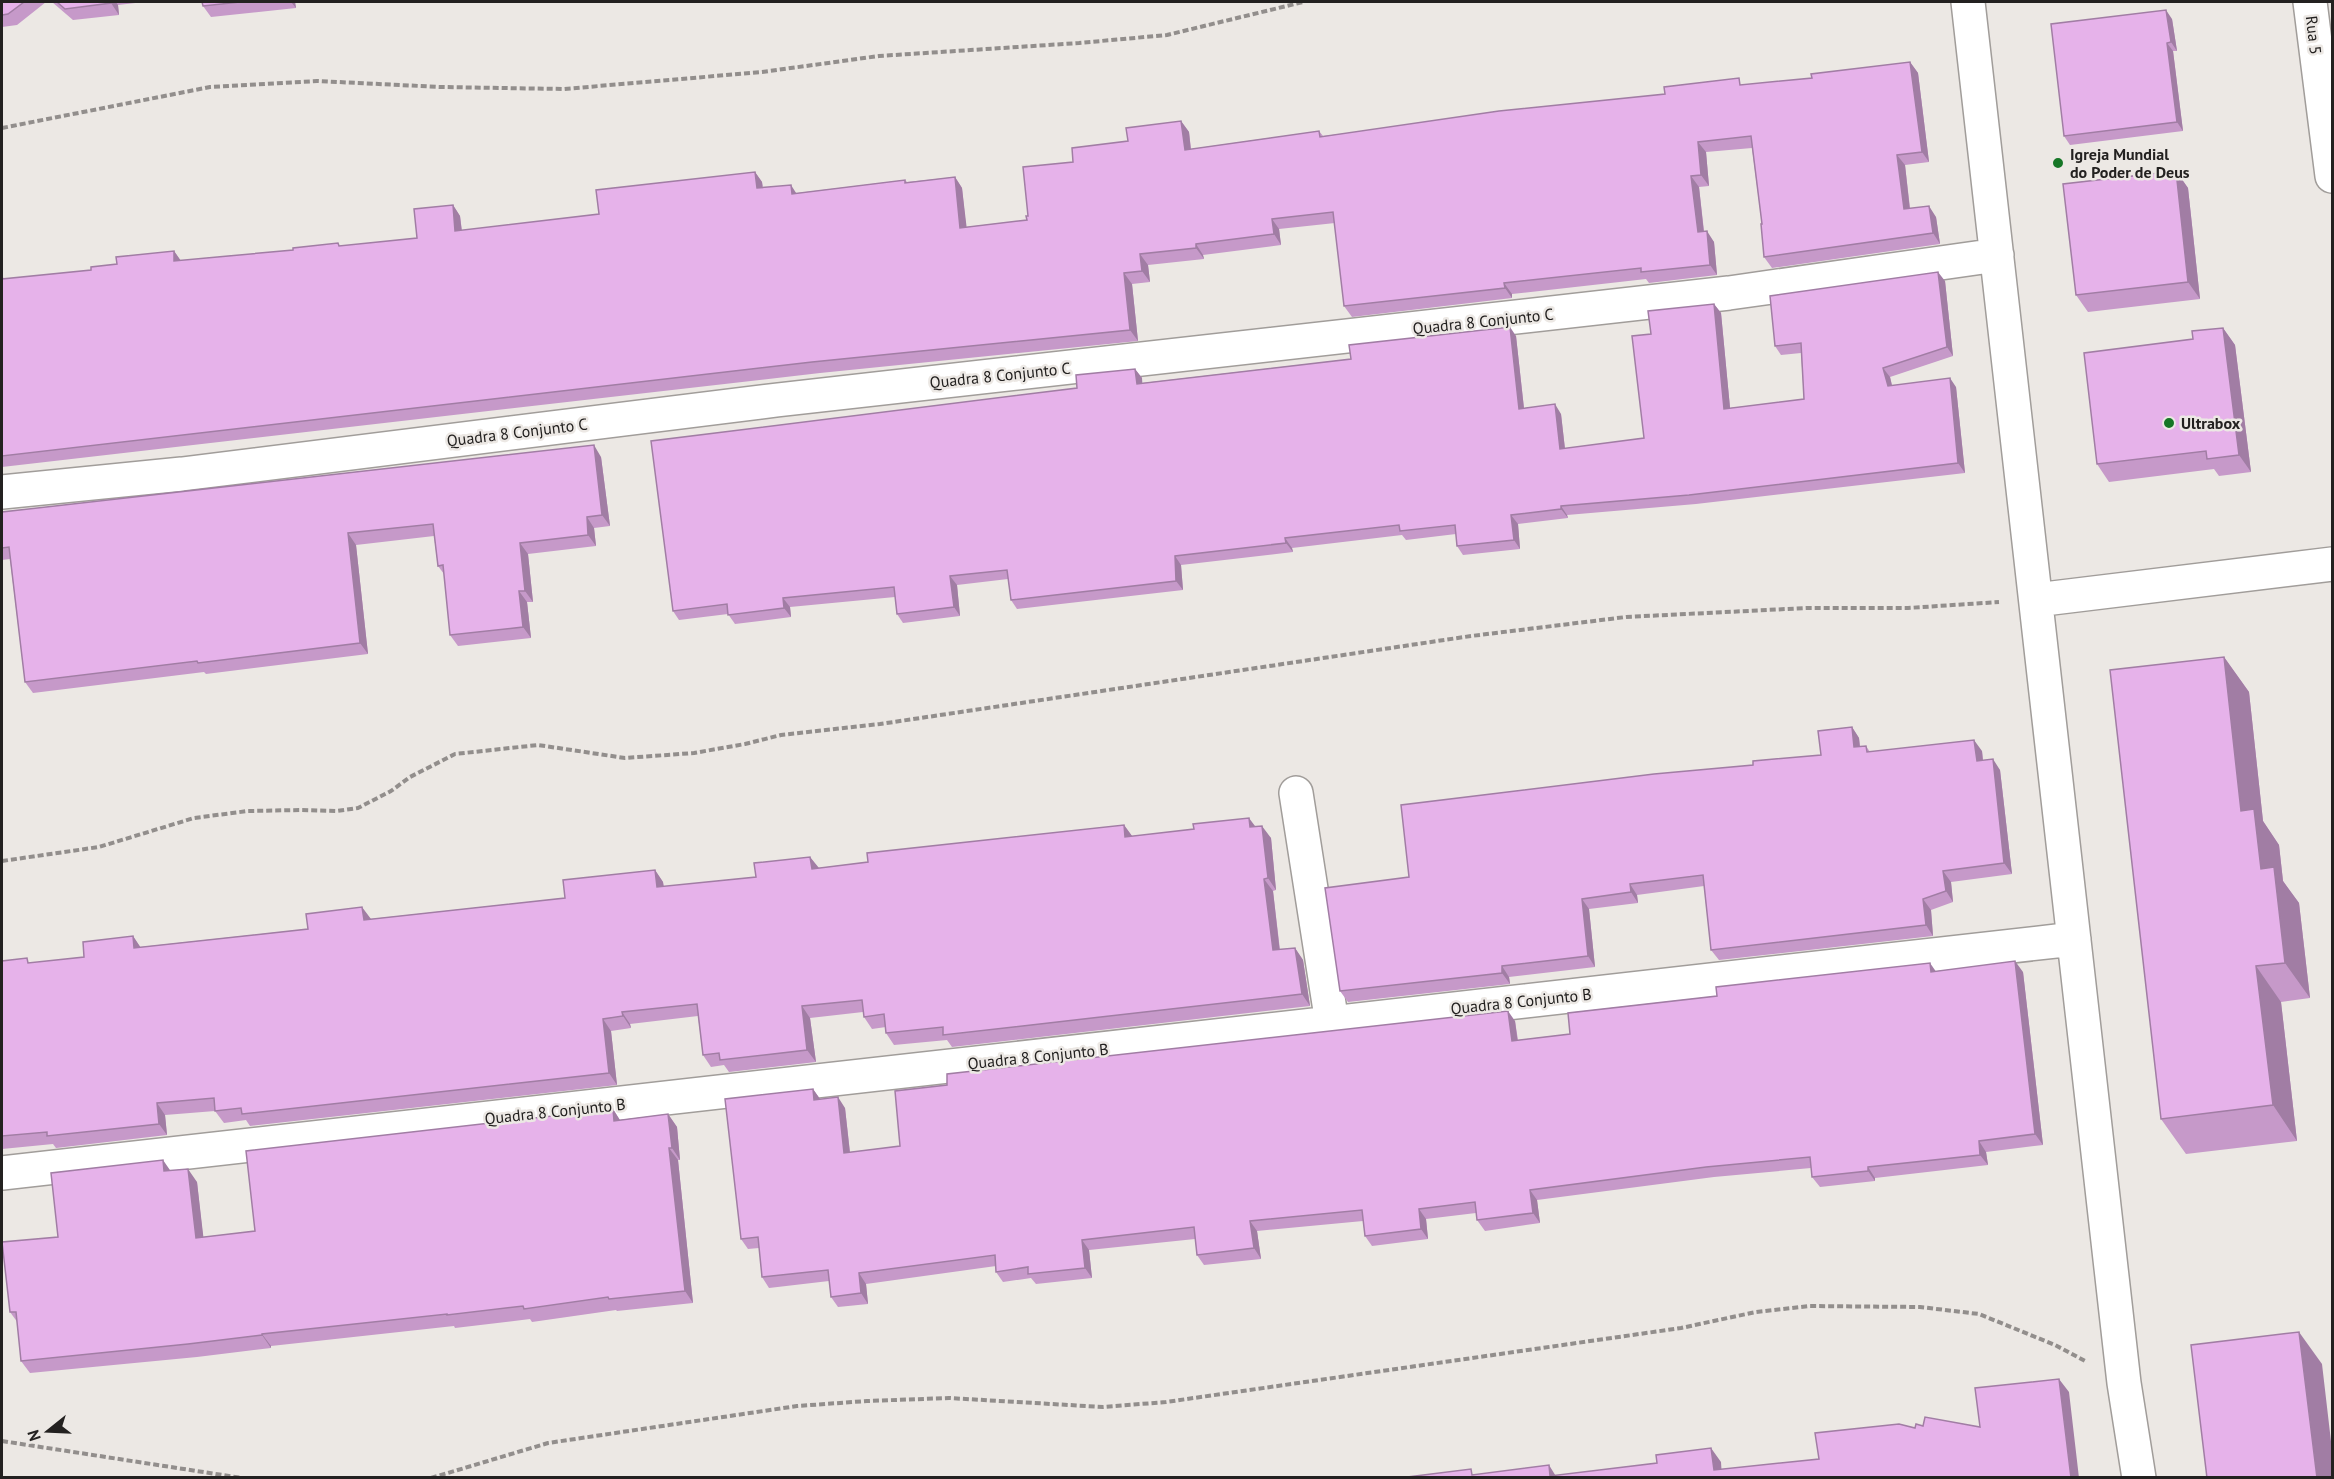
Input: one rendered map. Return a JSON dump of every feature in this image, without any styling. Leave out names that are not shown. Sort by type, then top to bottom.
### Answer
[{"type":"street","points":[[1968,2],[2124,1383],[2139,1478]]},
{"type":"street","name":"Rua 5","points":[[2310,2],[2332,176]]},
{"type":"street","name":"Quadra 8 Conjunto C","points":[[2,492],[182,474],[777,400],[1729,293],[1997,255]]},
{"type":"street","points":[[2036,600],[2332,564]]},
{"type":"street","points":[[1296,794],[1332,1023]]},
{"type":"street","name":"Quadra 8 Conjunto B","points":[[2,1173],[2074,939]]},
{"type":"path","points":[[2,128],[210,87],[316,81],[441,87],[564,88],[762,72],[879,56],[1167,35],[1303,2]]},
{"type":"path","points":[[2,861],[99,847],[194,818],[248,811],[338,811],[358,808],[455,754],[538,745],[625,758],[694,753],[781,735],[880,724],[1471,636],[1626,617],[1807,608],[1908,608],[2036,600]]},
{"type":"path","points":[[431,1478],[548,1443],[797,1406],[949,1398],[1103,1407],[1166,1402],[1681,1328],[1756,1312],[1810,1306],[1920,1306],[1979,1314],[2055,1345],[2124,1383]]},
{"type":"path","points":[[2,1442],[242,1478]]},
{"type":"building","points":[[2,2],[24,2],[8,14],[2,15]]},
{"type":"building","points":[[57,2],[111,2],[111,3],[65,9]]},
{"type":"building","points":[[202,2],[240,2],[203,6]]},
{"type":"building","points":[[2166,10],[2171,42],[2167,43],[2177,122],[2064,136],[2051,24]]},
{"type":"building","points":[[1910,62],[1922,152],[1897,155],[1904,209],[1929,206],[1933,233],[1764,257],[1751,136],[1698,142],[1701,175],[1691,176],[1698,232],[1707,231],[1710,265],[1641,272],[1641,268],[1504,283],[1505,288],[1344,306],[1333,212],[1272,219],[1274,234],[1196,244],[1196,248],[1140,254],[1142,271],[1124,273],[1130,330],[812,362],[2,456],[2,279],[91,270],[91,267],[117,264],[116,257],[174,251],[174,261],[293,250],[293,248],[338,243],[339,246],[417,238],[414,209],[453,205],[455,231],[599,214],[596,190],[755,172],[757,188],[791,185],[792,194],[905,180],[905,183],[955,177],[960,228],[1027,220],[1023,167],[1073,162],[1072,148],[1128,141],[1126,128],[1181,121],[1185,150],[1319,131],[1320,137],[1499,111],[1665,94],[1664,87],[1739,78],[1740,85],[1812,78],[1811,74]]},
{"type":"building","points":[[2176,171],[2188,282],[2076,295],[2063,184]]},
{"type":"building","points":[[1938,272],[1947,347],[1883,368],[1888,386],[1950,378],[1958,463],[1689,495],[1561,506],[1561,509],[1511,515],[1514,540],[1457,546],[1455,525],[1400,531],[1399,525],[1285,538],[1286,543],[1175,556],[1176,581],[1011,600],[1007,570],[950,576],[954,607],[897,614],[894,587],[783,598],[784,608],[728,615],[727,604],[673,611],[651,441],[1077,388],[1076,375],[1135,369],[1137,384],[1351,359],[1349,345],[1510,327],[1519,409],[1555,404],[1560,449],[1644,438],[1632,336],[1651,334],[1648,311],[1714,304],[1724,409],[1804,399],[1801,343],[1775,346],[1770,296]]},
{"type":"building","points":[[2223,328],[2239,455],[2207,459],[2206,451],[2097,464],[2084,353],[2193,339],[2192,331]]},
{"type":"building","points":[[594,445],[602,515],[587,517],[588,535],[520,543],[525,591],[519,591],[523,627],[450,635],[443,565],[438,566],[433,524],[348,533],[360,643],[25,682],[9,547],[2,548],[2,512]]},
{"type":"building","points":[[2224,657],[2241,811],[2254,809],[2261,869],[2274,867],[2285,963],[2256,966],[2273,1105],[2161,1119],[2110,670]]},
{"type":"building","points":[[1852,727],[1854,747],[1866,746],[1867,752],[1974,740],[1977,761],[1993,759],[2004,863],[1943,871],[1946,891],[1923,899],[1926,925],[1711,950],[1703,875],[1630,884],[1631,892],[1582,899],[1588,956],[1502,966],[1502,973],[1340,991],[1325,888],[1409,877],[1401,805],[1654,774],[1753,765],[1753,761],[1821,755],[1818,731]]},
{"type":"building","points":[[1249,818],[1250,827],[1262,826],[1268,878],[1264,879],[1273,950],[1295,948],[1302,994],[943,1035],[943,1027],[886,1033],[884,1014],[864,1017],[862,1000],[802,1006],[807,1050],[720,1060],[719,1053],[703,1055],[697,1004],[622,1012],[623,1016],[603,1019],[609,1073],[242,1114],[241,1108],[215,1111],[214,1098],[157,1103],[159,1124],[47,1136],[47,1132],[2,1136],[2,961],[27,958],[28,963],[84,957],[83,942],[133,936],[134,948],[308,929],[306,914],[362,907],[364,920],[565,898],[563,880],[655,870],[657,887],[756,877],[754,863],[810,857],[812,869],[868,862],[867,853],[1124,825],[1125,837],[1194,829],[1193,824]]},
{"type":"building","points":[[2015,961],[2035,1134],[1979,1141],[1980,1155],[1868,1167],[1868,1171],[1812,1177],[1810,1157],[1706,1167],[1530,1190],[1533,1213],[1477,1220],[1475,1202],[1419,1209],[1421,1229],[1365,1236],[1362,1210],[1250,1221],[1254,1248],[1197,1255],[1194,1227],[1082,1240],[1085,1268],[1028,1274],[1028,1267],[996,1272],[995,1255],[859,1273],[861,1293],[831,1297],[828,1270],[762,1277],[758,1237],[741,1239],[725,1099],[813,1089],[814,1100],[838,1097],[844,1153],[900,1146],[895,1091],[947,1085],[947,1074],[1508,1011],[1512,1041],[1570,1034],[1568,1013],[1717,996],[1716,987],[1930,963],[1931,972]]},
{"type":"building","points":[[613,1109],[614,1121],[668,1114],[672,1148],[669,1148],[685,1291],[609,1299],[608,1297],[524,1309],[523,1306],[21,1361],[16,1312],[10,1312],[2,1242],[58,1237],[51,1173],[163,1160],[164,1171],[188,1169],[196,1238],[255,1231],[246,1151]]},
{"type":"building","points":[[2299,1332],[2317,1478],[2207,1478],[2191,1345]]},
{"type":"building","points":[[2059,1379],[2071,1478],[1399,1478],[1471,1469],[1472,1475],[1549,1465],[1550,1476],[1657,1463],[1656,1455],[1711,1448],[1714,1470],[1819,1459],[1815,1433],[1899,1424],[1915,1428],[1916,1424],[1923,1426],[1925,1417],[1980,1427],[1975,1388]]},
{"type":"place","name":"Igreja Mundial do Poder de Deus","points":[[2058,163]]},
{"type":"place","name":"Ultrabox","points":[[2169,423]]}]
